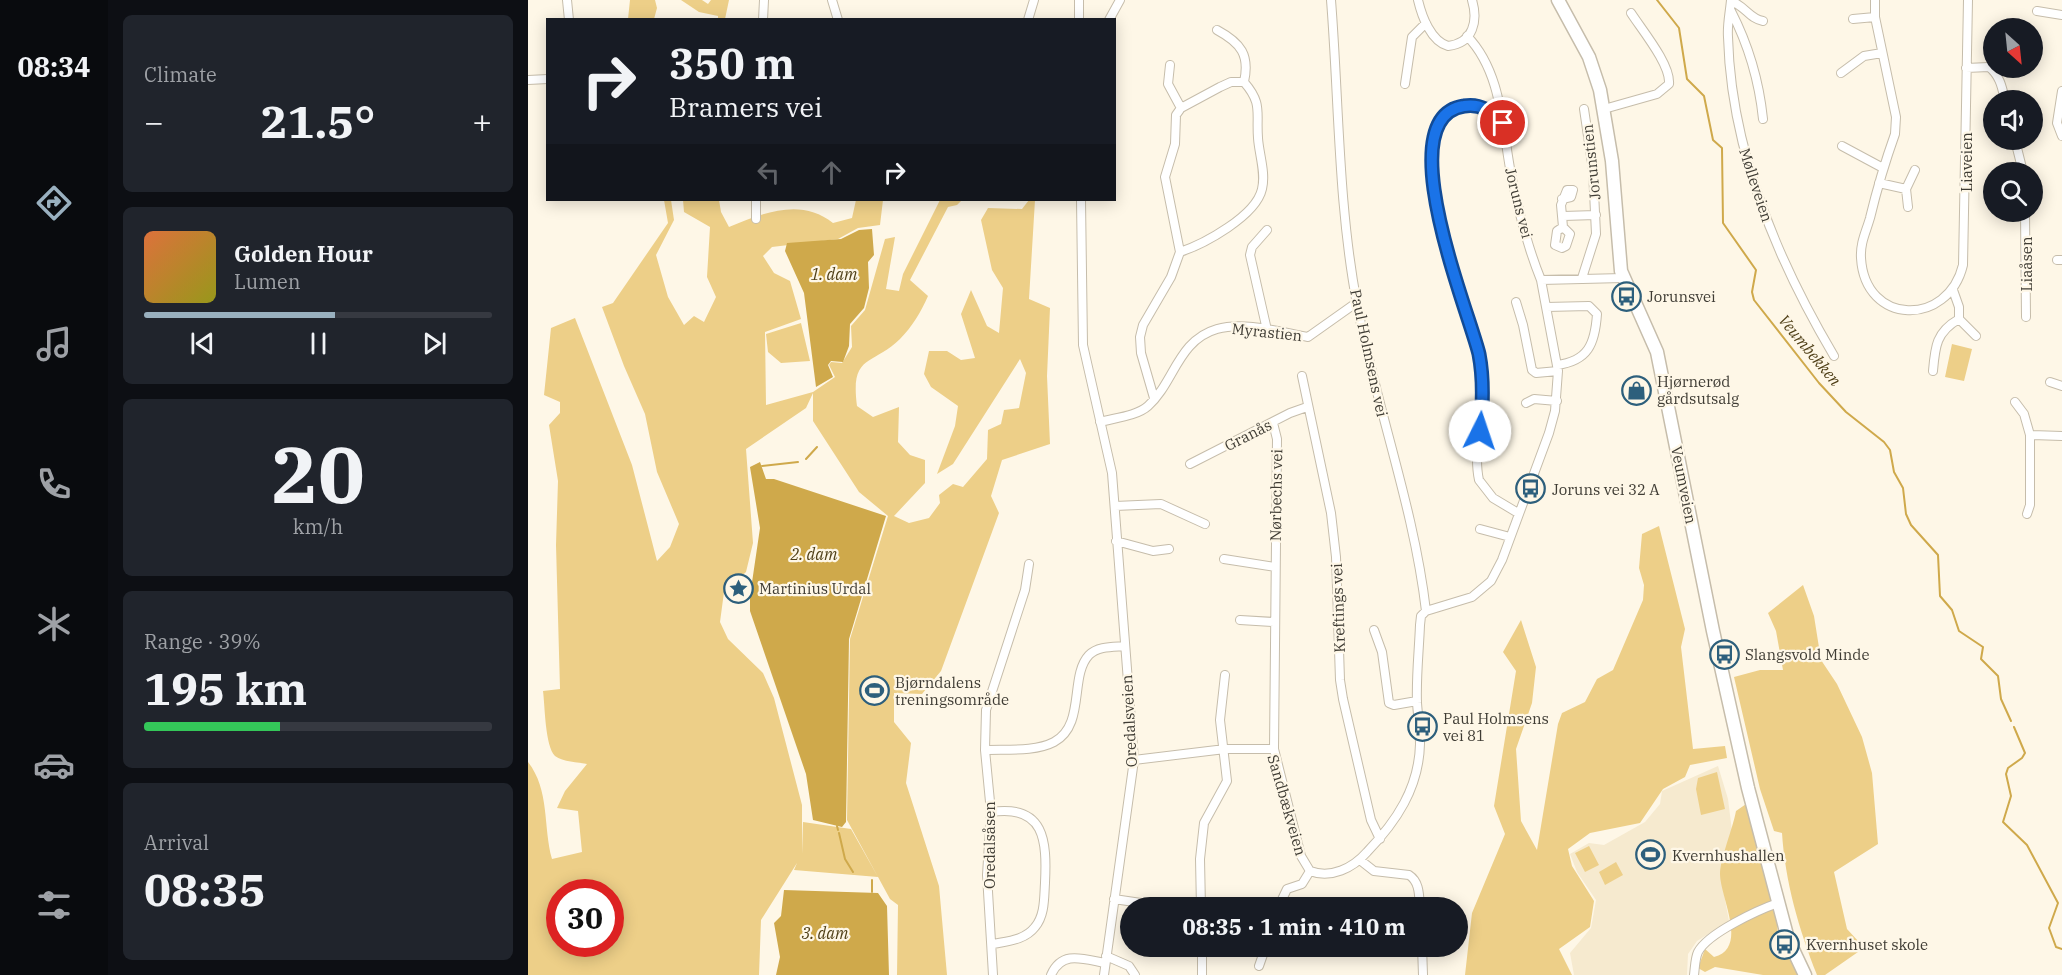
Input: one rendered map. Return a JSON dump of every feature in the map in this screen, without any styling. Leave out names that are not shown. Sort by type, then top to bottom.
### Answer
[{"type":"main road","name":"Veumveien","points":[[1558,0],[1589,57],[1604,109],[1623,278],[1657,352],[1715,642],[1778,903],[1792,950],[1805,975]]},
{"type":"street","points":[[567,0],[569,18]]},
{"type":"street","points":[[763,18],[764,0]]},
{"type":"street","points":[[832,0],[837,18]]},
{"type":"street","points":[[1029,18],[1034,0]]},
{"type":"street","points":[[1079,0],[1079,18]]},
{"type":"street","points":[[1110,18],[1120,0]]},
{"type":"street","name":"Paul Holmsens vei","points":[[1310,871],[1318,874],[1334,873],[1360,860],[1393,824],[1409,795],[1420,744],[1417,701],[1420,625],[1426,611],[1415,548],[1356,303],[1341,184],[1331,0]]},
{"type":"street","points":[[1418,0],[1426,23],[1445,45],[1457,44],[1467,36],[1476,21],[1472,0]]},
{"type":"street","name":"Liaveien","points":[[1953,290],[1963,265],[1968,0]]},
{"type":"street","points":[[1731,3],[1743,6],[1755,20],[1763,21]]},
{"type":"street","points":[[1731,3],[1748,43],[1759,86],[1763,119]]},
{"type":"street","name":"Mølleveien","points":[[1731,3],[1727,35],[1736,110],[1746,155],[1773,237],[1814,323],[1834,356]]},
{"type":"street","points":[[1874,3],[1896,117],[1895,134],[1862,239],[1861,259],[1870,288],[1887,306],[1911,310],[1929,308],[1953,290],[1959,307],[1959,320],[1976,336]]},
{"type":"street","points":[[2037,11],[2062,15]]},
{"type":"street","points":[[1604,109],[1657,94],[1669,84],[1668,74],[1661,60],[1631,14]]},
{"type":"street","points":[[1853,19],[1875,16]]},
{"type":"street","points":[[1406,84],[1412,37],[1426,23]]},
{"type":"street","points":[[1180,252],[1209,241],[1250,208],[1261,194],[1263,181],[1257,100],[1244,82],[1247,60],[1238,43],[1217,30]]},
{"type":"street","name":"Joruns vei","points":[[1426,611],[1462,601],[1486,587],[1499,566],[1549,433],[1557,401],[1557,368],[1541,280],[1512,181],[1502,112],[1480,55],[1467,36]]},
{"type":"street","points":[[1841,73],[1864,56],[1882,53]]},
{"type":"street","points":[[1170,65],[1168,84],[1180,108]]},
{"type":"street","points":[[1966,68],[1989,67],[1995,72],[2001,90]]},
{"type":"street","points":[[528,80],[546,79]]},
{"type":"street","points":[[1154,398],[1141,353],[1140,337],[1149,313],[1171,277],[1180,252],[1165,177],[1175,144],[1175,121],[1180,108],[1231,82],[1244,82]]},
{"type":"street","points":[[2062,91],[2057,123],[2062,136]]},
{"type":"street","points":[[1485,108],[1497,96]]},
{"type":"street","points":[[1503,123],[1485,108],[1470,105],[1456,107],[1439,123],[1434,142],[1432,181],[1459,296],[1476,344],[1482,373],[1479,480],[1493,498],[1518,513]]},
{"type":"street","name":"Jorunstien","points":[[1582,278],[1595,242],[1596,215],[1591,151],[1584,109]]},
{"type":"street","points":[[1842,146],[1883,168]]},
{"type":"street","points":[[1908,207],[1906,189],[1915,170]]},
{"type":"street","points":[[1879,183],[1906,189]]},
{"type":"street","points":[[1562,199],[1563,227]]},
{"type":"street","points":[[756,201],[756,219]]},
{"type":"street","name":"Oredalsveien","points":[[1081,201],[1083,345],[1112,473],[1134,759],[1104,975]]},
{"type":"street","name":"Jorunstien","points":[[1563,216],[1596,215]]},
{"type":"street","name":"Liaåsen","points":[[2025,222],[2026,317]]},
{"type":"street","points":[[1267,330],[1251,255],[1252,247],[1268,230]]},
{"type":"street","points":[[1541,280],[1623,278]]},
{"type":"street","points":[[1516,302],[1525,330],[1531,368],[1536,373],[1577,361],[1587,352],[1597,314],[1589,306],[1546,307]]},
{"type":"street","name":"Myrastien","points":[[1100,422],[1144,409],[1154,398],[1182,354],[1207,333],[1230,327],[1308,337],[1356,303]]},
{"type":"street","points":[[1933,371],[1935,344],[1940,333],[1959,320]]},
{"type":"street","name":"Kreftings vei","points":[[1302,376],[1333,524],[1341,690],[1371,820],[1380,839]]},
{"type":"street","points":[[2050,382],[2062,386]]},
{"type":"street","points":[[1526,403],[1534,399],[1557,401]]},
{"type":"street","points":[[2015,402],[2024,414],[2030,435],[2030,505],[2027,514]]},
{"type":"street","name":"Granås","points":[[1190,464],[1307,407]]},
{"type":"street","name":"Nørbechs vei","points":[[1273,423],[1276,438],[1274,749]]},
{"type":"street","points":[[2030,435],[2062,436]]},
{"type":"street","points":[[1115,506],[1161,504],[1205,524]]},
{"type":"street","points":[[1480,529],[1510,537]]},
{"type":"street","points":[[1116,542],[1153,551],[1169,549]]},
{"type":"street","points":[[1224,559],[1275,567]]},
{"type":"street","name":"Oredalsåsen","points":[[993,975],[993,944],[987,875],[991,812],[985,750],[986,710],[1025,590],[1029,564]]},
{"type":"street","points":[[1240,620],[1274,622]]},
{"type":"street","points":[[1374,630],[1382,652],[1389,703],[1394,705],[1417,701]]},
{"type":"street","points":[[985,750],[1038,747],[1063,736],[1071,724],[1085,662],[1089,655],[1103,648],[1125,646]]},
{"type":"street","points":[[1201,897],[1200,859],[1204,823],[1227,781],[1220,720],[1224,675]]},
{"type":"street","name":"Sandbækveien","points":[[1134,759],[1225,749],[1274,749],[1301,855],[1310,871],[1302,884],[1287,889],[1283,897]]},
{"type":"street","points":[[991,812],[1022,813],[1036,821],[1043,833],[1046,856],[1044,904],[1035,927],[1017,939],[993,944]]},
{"type":"street","points":[[1360,860],[1374,871],[1402,874],[1413,878],[1417,884],[1419,897]]},
{"type":"street","points":[[1114,899],[1120,900]]},
{"type":"street","points":[[1694,975],[1699,951],[1705,944],[1753,912],[1778,903]]},
{"type":"street","points":[[1051,975],[1060,960],[1068,957],[1106,960],[1129,966],[1135,975]]},
{"type":"street","points":[[1202,957],[1202,975]]},
{"type":"street","points":[[1259,966],[1262,957]]},
{"type":"street","points":[[1422,957],[1423,975]]},
{"type":"shaded area","points":[[630,0],[655,0],[657,8],[654,18],[628,18]]},
{"type":"shaded area","points":[[681,0],[702,0],[708,4],[711,0],[729,0],[725,18],[699,12]]},
{"type":"shaded area","points":[[664,201],[671,201],[674,220],[656,255],[668,297],[684,325],[694,316],[704,322],[716,297],[707,277],[710,227],[684,212],[683,201],[719,201],[721,212],[729,227],[768,213],[795,209],[821,215],[833,223],[852,218],[856,201],[883,201],[880,225],[858,228],[838,239],[772,247],[763,256],[774,273],[790,281],[801,319],[765,332],[766,405],[813,392],[835,377],[829,365],[831,362],[842,363],[852,347],[851,326],[865,310],[885,239],[895,237],[886,289],[899,291],[903,274],[940,201],[961,201],[957,205],[948,207],[910,280],[928,296],[919,313],[900,339],[866,363],[860,369],[857,377],[857,406],[873,417],[899,407],[898,442],[910,455],[925,460],[925,483],[894,516],[909,523],[929,518],[940,503],[939,495],[953,484],[963,487],[987,459],[988,430],[1001,424],[1004,410],[1019,408],[1026,373],[1020,359],[953,464],[937,474],[955,426],[958,406],[931,387],[924,374],[929,351],[947,351],[961,360],[975,358],[961,314],[971,290],[987,326],[999,333],[1003,288],[992,270],[981,220],[988,208],[1022,209],[1028,201],[1035,201],[1029,299],[1050,308],[1047,376],[1050,444],[1002,460],[991,496],[999,513],[941,671],[922,694],[894,693],[894,722],[911,743],[906,783],[939,886],[947,975],[897,975],[898,905],[890,899],[847,820],[850,639],[888,516],[859,492],[813,421],[813,393],[806,408],[746,449],[753,543],[746,572],[724,592],[720,622],[728,639],[763,673],[774,698],[802,805],[802,854],[803,822],[851,829],[878,877],[794,870],[797,863],[761,920],[759,975],[528,975],[528,762],[540,784],[552,859],[582,852],[578,811],[557,808],[565,791],[587,764],[562,760],[555,756],[547,735],[543,691],[560,689],[556,545],[558,481],[549,425],[560,413],[560,402],[544,395],[551,328],[575,318],[632,465],[657,561],[670,547],[679,524],[657,472],[645,414],[602,307],[613,303],[668,223]]},
{"type":"shaded area","points":[[801,323],[810,361],[781,363],[768,352],[766,334]]},
{"type":"shaded area","points":[[1952,344],[1972,349],[1964,381],[1945,377]]},
{"type":"shaded area","points":[[1659,526],[1685,629],[1681,647],[1693,749],[1725,746],[1727,758],[1690,765],[1685,777],[1663,789],[1640,823],[1590,833],[1568,849],[1572,866],[1594,901],[1590,927],[1559,949],[1572,975],[1465,975],[1472,913],[1505,834],[1494,806],[1516,671],[1503,652],[1521,620],[1536,667],[1532,703],[1516,749],[1521,821],[1537,850],[1558,724],[1562,713],[1585,702],[1597,679],[1613,670],[1643,600],[1644,585],[1639,568],[1642,534]]},
{"type":"shaded area","points":[[1803,585],[1814,616],[1821,660],[1837,684],[1862,737],[1872,773],[1878,844],[1834,872],[1847,929],[1859,942],[1858,952],[1825,975],[1817,975],[1804,941],[1786,869],[1782,833],[1774,831],[1760,789],[1734,677],[1760,670],[1783,670],[1776,631],[1768,613]]},
{"type":"shaded area","points":[[1718,766],[1728,799],[1732,831],[1720,873],[1729,921],[1697,941],[1688,954],[1687,975],[1574,975],[1570,953],[1591,928],[1596,900],[1577,872],[1570,854],[1589,843],[1604,845],[1645,822],[1660,804],[1662,791]]},
{"type":"shaded area","points":[[1717,772],[1725,809],[1701,815],[1696,789],[1698,778]]},
{"type":"shaded area","points":[[1749,802],[1776,916],[1779,943],[1799,971],[1798,975],[1763,975],[1715,967],[1705,972],[1698,968],[1705,949],[1714,957],[1724,952],[1730,943],[1730,921],[1720,874],[1736,811]]},
{"type":"shaded area","points":[[1589,846],[1599,865],[1585,872],[1575,853]]},
{"type":"shaded area","points":[[1616,862],[1623,875],[1605,885],[1599,872]]},
{"type":"water","name":"1. dam","points":[[872,229],[874,255],[868,262],[869,288],[864,308],[850,324],[849,346],[843,362],[831,361],[828,365],[833,377],[816,387],[804,293],[785,251],[787,243],[841,239],[859,230]]},
{"type":"water","name":"2. dam","points":[[760,462],[766,479],[774,479],[886,516],[849,639],[846,822],[842,827],[813,820],[806,774],[750,611],[760,528],[750,467]]},
{"type":"water","name":"3. dam","points":[[784,890],[878,893],[887,906],[889,975],[776,975],[780,957],[774,923],[781,916]]},
{"type":"waterway","name":"Veumbekken","points":[[1657,0],[1679,28],[1687,79],[1704,96],[1713,140],[1722,148],[1723,223],[1756,270],[1752,292],[1754,300],[1819,383],[1846,412],[1884,442],[1890,450],[1894,472],[1903,488],[1906,514],[1911,525],[1938,555],[1940,596],[1952,610],[1959,631],[1983,647],[1981,659],[1998,676],[2001,699],[2011,721]]},
{"type":"waterway","points":[[806,459],[817,447]]},
{"type":"waterway","points":[[762,466],[798,462]]},
{"type":"waterway","name":"Veumbekken","points":[[2014,727],[2025,753],[2008,768],[2006,774],[2011,796],[2003,822],[2027,845],[2058,903],[2049,928],[2056,947],[2062,949]]},
{"type":"waterway","points":[[837,826],[838,830]]},
{"type":"waterway","points":[[839,833],[845,859],[853,872]]},
{"type":"waterway","points":[[872,880],[872,892]]},
{"type":"place","name":"Jorunsvei","points":[[1626,296]]},
{"type":"place","name":"Hjørnerød gårdsutsalg","points":[[1636,390]]},
{"type":"place","name":"Joruns vei 32 A","points":[[1531,489]]},
{"type":"place","name":"Martinius Urdal","points":[[738,588]]},
{"type":"place","name":"Slangsvold Minde","points":[[1724,654]]},
{"type":"place","name":"Bjørndalens treningsområde","points":[[874,691]]},
{"type":"place","name":"Paul Holmsens vei 81","points":[[1422,727]]},
{"type":"place","name":"Kvernhushallen","points":[[1651,855]]},
{"type":"place","name":"Kvernhuset skole","points":[[1785,944]]},
{"type":"route","points":[[1480,431],[1483,397],[1480,361],[1461,303],[1439,219],[1432,181],[1432,156],[1435,133],[1439,123],[1456,107],[1477,105],[1485,108],[1503,123]]}]
